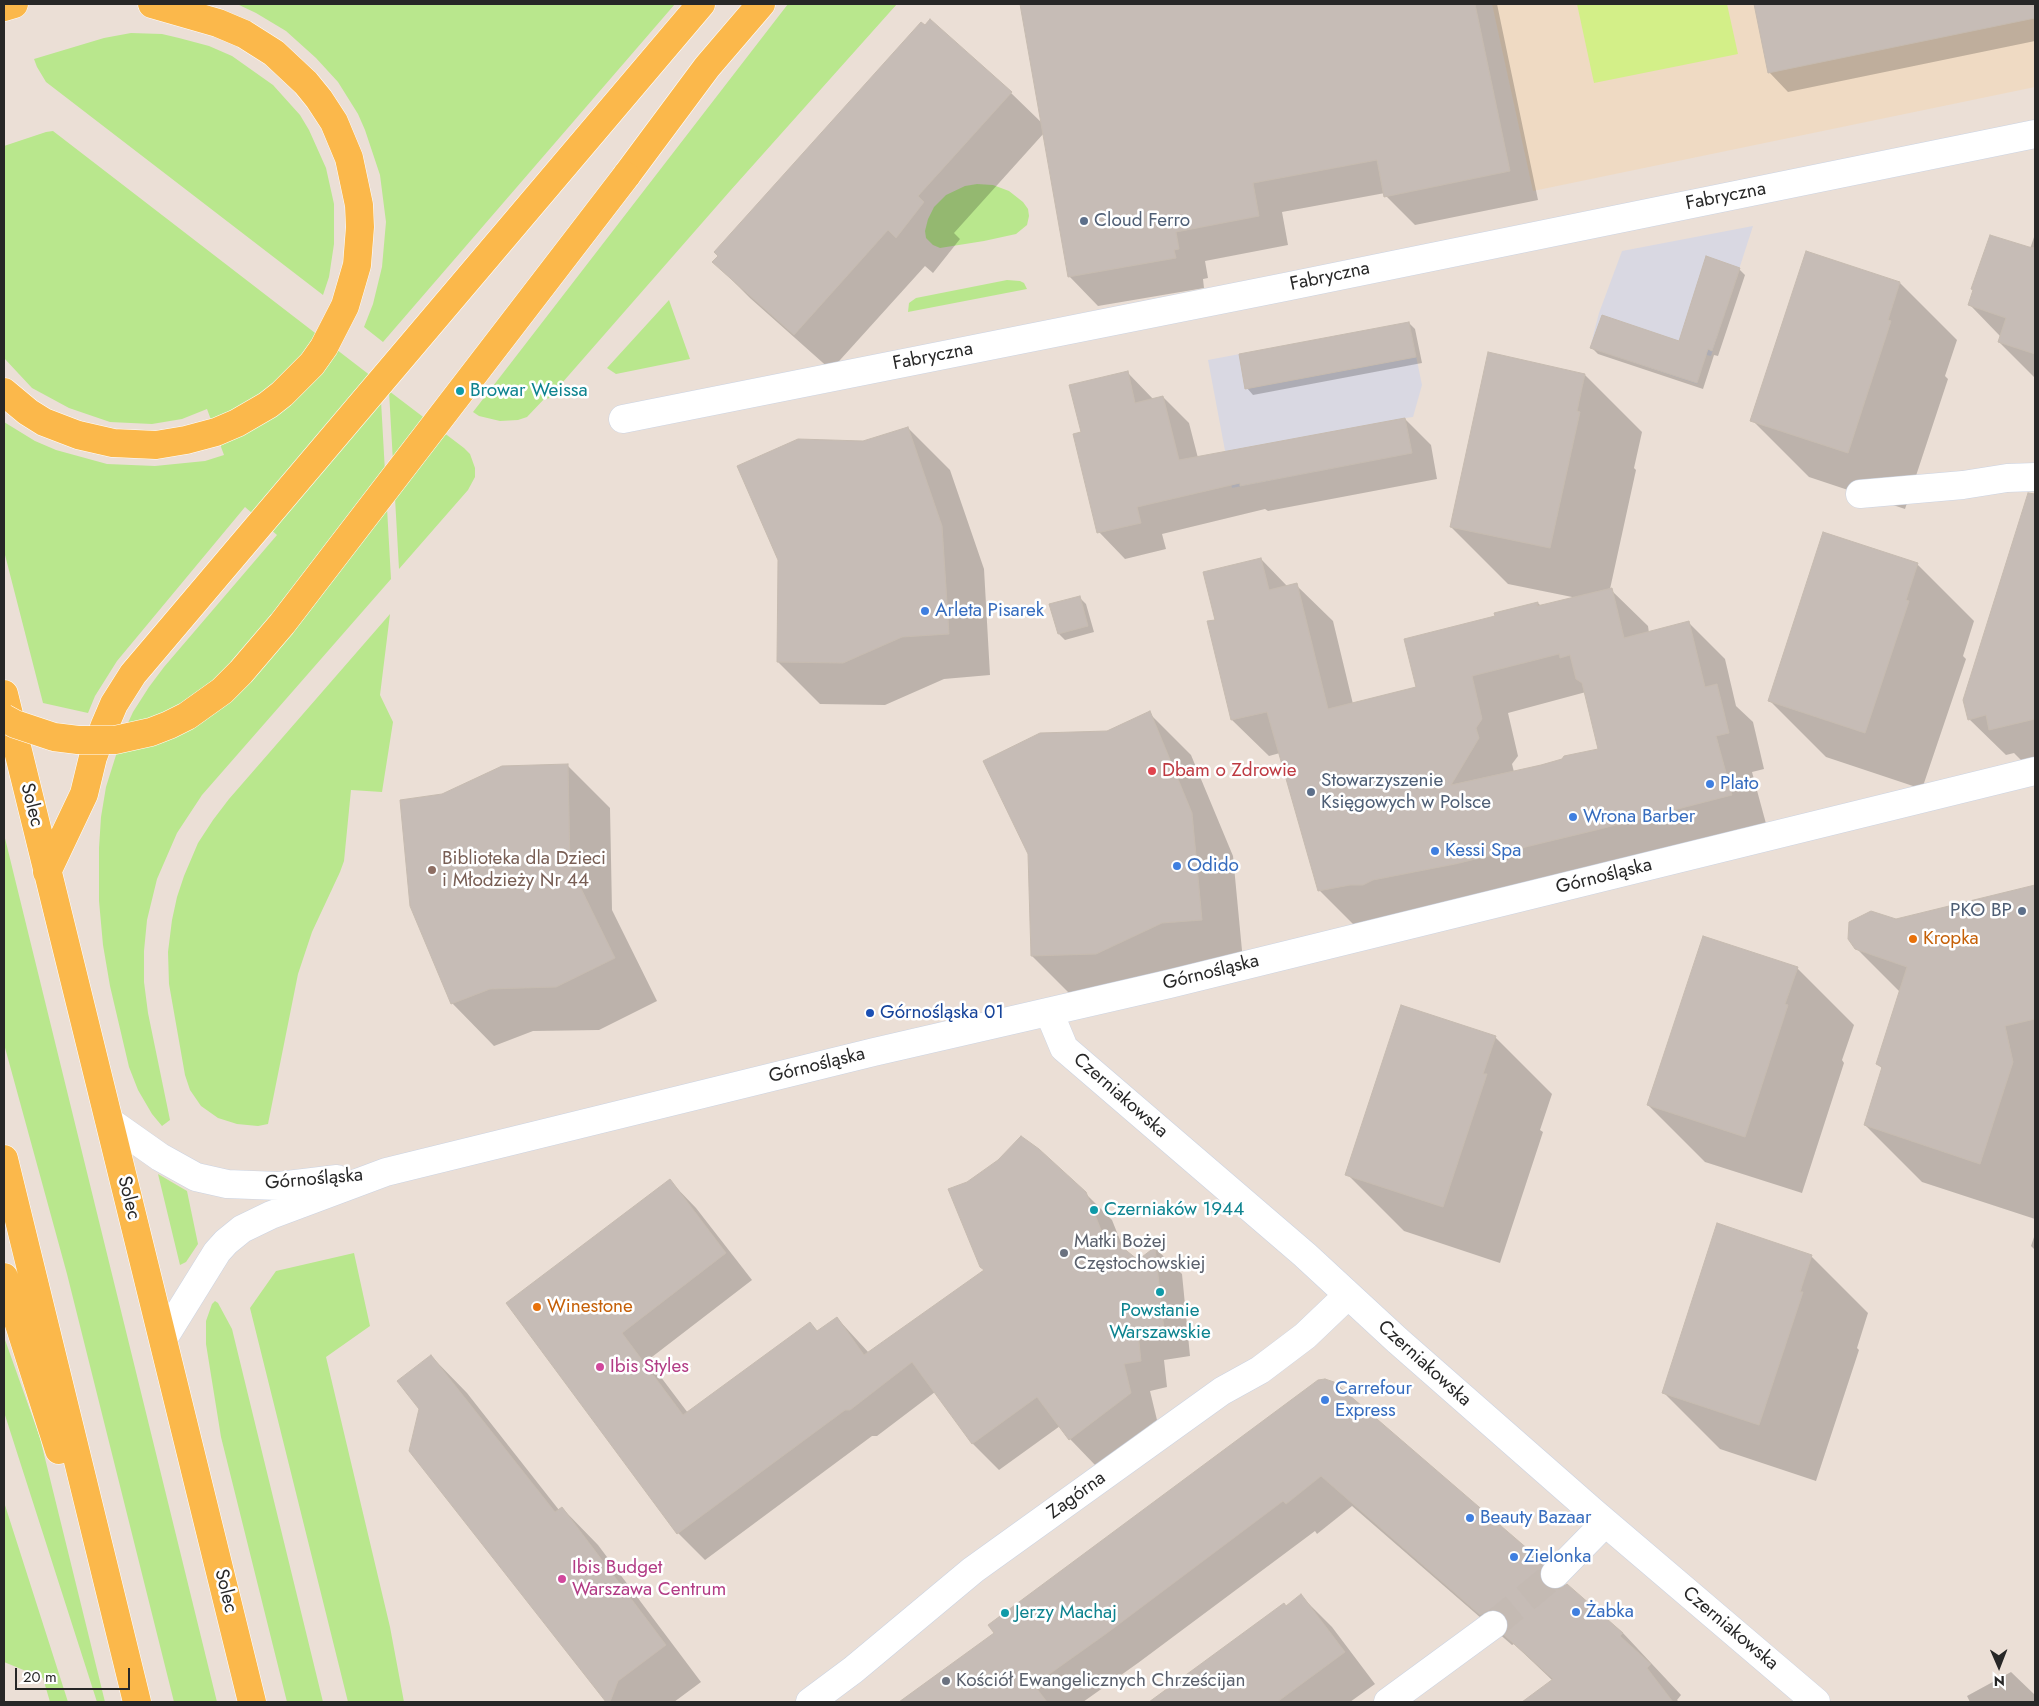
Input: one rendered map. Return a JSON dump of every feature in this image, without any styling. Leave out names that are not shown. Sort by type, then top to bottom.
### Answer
[{"type":"main road","points":[[4,7],[14,4]]},
{"type":"main road","points":[[4,392],[28,412],[60,430],[114,443],[156,445],[186,440],[216,432],[237,423],[268,405],[299,379],[324,347],[345,306],[354,282],[360,227],[359,205],[349,158],[334,122],[306,83],[274,53],[244,34],[218,23],[152,4]]},
{"type":"main road","points":[[47,872],[84,794],[93,757],[108,718],[123,689],[147,657],[701,4]]},
{"type":"main road","points":[[4,718],[15,724],[54,737],[78,740],[116,740],[151,732],[170,725],[187,716],[222,690],[282,624],[626,176],[707,67],[760,4]]},
{"type":"main road","name":"Solec","points":[[4,694],[252,1702]]},
{"type":"main road","points":[[4,1160],[137,1702]]},
{"type":"main road","points":[[4,1277],[45,1409],[116,1619]]},
{"type":"street","name":"Fabryczna","points":[[623,418],[1285,287],[2035,134]]},
{"type":"street","points":[[1860,494],[1963,485],[2007,478],[2035,477]]},
{"type":"street","name":"Górnośląska","points":[[109,1121],[160,1157],[196,1177],[227,1184],[279,1186],[386,1172],[874,1052],[1169,984],[2035,771]]},
{"type":"street","name":"Czerniakowska","points":[[1049,1012],[1064,1048],[1348,1295],[1396,1340],[1605,1523],[1816,1702]]},
{"type":"street","name":"Górnośląska","points":[[163,1339],[217,1252],[242,1229],[271,1215],[386,1172]]},
{"type":"street","name":"Zagórna","points":[[810,1702],[854,1670],[973,1570],[1222,1391],[1260,1370],[1305,1336],[1348,1295]]},
{"type":"street","points":[[1556,1574],[1605,1523]]},
{"type":"street","points":[[1388,1702],[1493,1625]]},
{"type":"shaded area","points":[[1492,4],[2035,4],[2035,87],[1533,191]]},
{"type":"shaded area","points":[[1753,226],[1711,356],[1706,355],[1697,384],[1590,348],[1599,313],[1622,251]]},
{"type":"shaded area","points":[[1409,322],[1422,385],[1413,417],[1405,418],[1412,453],[1232,488],[1208,360]]},
{"type":"green space","points":[[237,4],[675,4],[383,342],[364,327],[373,304],[382,267],[386,222],[380,175],[365,130],[358,114],[338,82],[316,58],[286,31]]},
{"type":"green space","points":[[788,4],[897,4],[548,399],[546,397],[527,417],[518,420],[500,421],[479,416],[473,412]]},
{"type":"green space","points":[[1577,4],[1727,4],[1738,54],[1594,83]]},
{"type":"green space","points":[[131,33],[162,34],[209,46],[232,56],[273,85],[300,115],[326,168],[334,204],[334,244],[329,277],[323,295],[46,82],[34,59],[104,38]]},
{"type":"green space","points":[[53,131],[380,383],[391,579],[202,795],[177,833],[157,879],[147,920],[144,982],[148,1013],[170,1120],[162,1126],[152,1114],[138,1090],[129,1067],[110,986],[103,945],[99,901],[99,848],[101,817],[106,787],[122,736],[133,712],[149,687],[277,535],[245,507],[117,661],[95,696],[88,713],[43,703],[4,551],[4,422],[35,441],[56,450],[107,464],[155,466],[205,461],[224,455],[207,409],[182,419],[152,424],[110,422],[69,408],[32,388],[4,358],[4,146]]},
{"type":"green space","points":[[977,184],[993,185],[1009,191],[1023,202],[1028,209],[1027,225],[1016,234],[984,241],[940,248],[933,245],[926,238],[925,231],[934,207],[946,195],[965,186]]},
{"type":"green space","points":[[1007,280],[1020,281],[1024,283],[1027,289],[908,312],[909,303],[916,298]]},
{"type":"green space","points":[[669,300],[690,359],[616,374],[607,368]]},
{"type":"green space","points":[[389,391],[464,448],[470,454],[475,468],[475,477],[468,490],[399,569]]},
{"type":"green space","points":[[390,614],[380,695],[393,722],[382,792],[351,790],[344,861],[312,932],[298,974],[268,1124],[258,1126],[237,1124],[218,1118],[201,1106],[190,1090],[185,1075],[169,984],[168,952],[172,920],[184,876],[198,843],[229,799]]},
{"type":"green space","points":[[4,834],[217,1702],[174,1702],[67,1274],[4,1044]]},
{"type":"green space","points":[[158,1174],[187,1191],[198,1244],[186,1262],[180,1265]]},
{"type":"green space","points":[[354,1253],[370,1326],[326,1357],[390,1627],[404,1702],[348,1702],[250,1308],[276,1271]]},
{"type":"green space","points":[[215,1301],[218,1303],[232,1329],[323,1702],[287,1702],[221,1437],[206,1344],[206,1321],[212,1304]]},
{"type":"green space","points":[[4,1337],[40,1438],[105,1702],[97,1702],[4,1412]]},
{"type":"green space","points":[[4,1502],[68,1702],[50,1702],[43,1678],[4,1662]]},
{"type":"building","points":[[1020,4],[1475,4],[1510,171],[1384,197],[1377,160],[1253,183],[1259,216],[1176,232],[1179,249],[1174,250],[1176,258],[1068,277]]},
{"type":"building","points":[[1754,4],[2034,4],[2035,18],[1768,73]]},
{"type":"building","points":[[930,19],[1012,92],[918,196],[924,202],[896,238],[888,230],[794,335],[712,262],[718,256],[714,252],[921,22],[925,25]]},
{"type":"building","points":[[1990,235],[2035,248],[2035,354],[1998,342],[2006,318],[1968,305],[1973,290],[1971,289]]},
{"type":"building","points":[[1806,251],[1900,282],[1888,320],[1891,321],[1848,453],[1750,421]]},
{"type":"building","points":[[1706,256],[1740,268],[1712,351],[1708,349],[1697,383],[1590,348],[1602,315],[1679,341]]},
{"type":"building","points":[[1409,322],[1416,357],[1245,389],[1239,354]]},
{"type":"building","points":[[1488,352],[1585,374],[1577,411],[1580,412],[1550,548],[1450,527]]},
{"type":"building","points":[[1128,371],[1135,403],[1163,396],[1179,460],[1405,418],[1412,453],[1240,486],[1240,483],[1137,507],[1141,523],[1097,533],[1073,434],[1081,432],[1069,385]]},
{"type":"building","points":[[908,427],[942,526],[949,634],[902,637],[843,663],[777,662],[778,560],[737,466],[798,439],[863,441]]},
{"type":"building","points":[[2028,493],[2035,494],[2035,719],[1989,730],[1986,715],[1968,720],[1963,700]]},
{"type":"building","points":[[1823,532],[1918,563],[1906,600],[1909,601],[1865,733],[1768,701]]},
{"type":"building","points":[[1261,558],[1269,590],[1297,583],[1328,709],[1416,687],[1404,639],[1495,616],[1494,613],[1538,602],[1537,606],[1612,588],[1624,638],[1689,621],[1705,687],[1717,684],[1729,733],[1716,736],[1732,795],[1455,864],[1373,880],[1363,885],[1350,885],[1318,891],[1267,712],[1231,720],[1207,621],[1215,620],[1203,572]],"holes":[[[1559,654],[1560,658],[1570,655],[1576,679],[1582,683],[1598,749],[1564,756],[1562,759],[1541,765],[1451,785],[1479,738],[1476,728],[1482,719],[1472,676]]]},
{"type":"building","points":[[1080,596],[1088,626],[1058,634],[1049,604]]},
{"type":"building","points":[[1150,711],[1192,813],[1202,920],[1162,923],[1096,954],[1031,956],[1028,854],[983,761],[1040,733],[1107,731]]},
{"type":"building","points":[[568,764],[570,866],[615,958],[556,987],[490,989],[451,1004],[410,906],[400,800],[442,794],[502,766]]},
{"type":"building","points":[[2035,885],[2035,1019],[2005,1026],[2013,1062],[1980,1164],[1864,1125],[1882,1067],[1876,1064],[1907,967],[1855,949],[1848,939],[1849,922],[1871,911],[1896,919]]},
{"type":"building","points":[[1703,936],[1798,967],[1785,1004],[1788,1005],[1745,1137],[1647,1105]]},
{"type":"building","points":[[1401,1005],[1496,1036],[1483,1074],[1487,1074],[1443,1207],[1345,1175]]},
{"type":"building","points":[[1021,1136],[1039,1149],[1086,1192],[1101,1230],[1138,1260],[1155,1247],[1164,1330],[1138,1333],[1141,1361],[1124,1364],[1131,1393],[1069,1440],[1037,1397],[972,1444],[912,1362],[850,1410],[845,1410],[677,1534],[506,1303],[670,1179],[726,1253],[622,1333],[683,1415],[810,1322],[817,1331],[837,1317],[864,1355],[984,1270],[980,1267],[948,1189],[967,1182],[998,1160]]},
{"type":"building","points":[[1717,1223],[1812,1255],[1800,1292],[1803,1292],[1759,1425],[1662,1393]]},
{"type":"building","name":"Ibis Budget Warszawa Centrum","points":[[431,1355],[555,1512],[562,1507],[666,1645],[618,1681],[610,1702],[606,1702],[409,1451],[419,1409],[397,1381]]},
{"type":"building","points":[[1325,1379],[1334,1382],[1544,1563],[1540,1570],[1540,1578],[1544,1585],[1551,1589],[1559,1589],[1567,1584],[1623,1633],[1620,1636],[1651,1664],[1647,1668],[1673,1702],[1522,1702],[1553,1679],[1504,1635],[1509,1624],[1505,1615],[1500,1611],[1492,1609],[1480,1615],[1321,1476],[1286,1504],[1283,1501],[1107,1633],[1034,1685],[1047,1702],[899,1702],[994,1633],[988,1625],[1318,1380]]},
{"type":"building","points":[[1301,1594],[1345,1652],[1277,1702],[1149,1702],[1284,1603],[1286,1606]]},
{"type":"tunnel","points":[[1493,1625],[1555,1574]]},
{"type":"place","name":"Cloud Ferro","points":[[1084,221]]},
{"type":"place","name":"Browar Weissa","points":[[460,391]]},
{"type":"place","name":"Arleta Pisarek","points":[[925,611]]},
{"type":"place","name":"Dbam o Zdrowie","points":[[1152,771]]},
{"type":"place","name":"Plato","points":[[1710,784]]},
{"type":"place","name":"Stowarzyszenie Księgowych w Polsce","points":[[1311,792]]},
{"type":"place","name":"Wrona Barber","points":[[1573,817]]},
{"type":"place","name":"Kessi Spa","points":[[1435,851]]},
{"type":"place","name":"Odido","points":[[1177,866]]},
{"type":"place","name":"Biblioteka dla Dzieci i Młodzieży Nr 44","points":[[432,870]]},
{"type":"place","name":"PKO BP","points":[[2022,911]]},
{"type":"place","name":"Kropka","points":[[1913,939]]},
{"type":"place","name":"Górnośląska 01","points":[[870,1013]]},
{"type":"place","name":"Czerniaków 1944","points":[[1094,1210]]},
{"type":"place","name":"Matki Bożej Częstochowskiej","points":[[1064,1253]]},
{"type":"place","name":"Powstanie Warszawskie","points":[[1160,1292]]},
{"type":"place","name":"Winestone","points":[[537,1307]]},
{"type":"place","name":"Ibis Styles","points":[[600,1367]]},
{"type":"place","name":"Carrefour Express","points":[[1325,1400]]},
{"type":"place","name":"Beauty Bazaar","points":[[1470,1518]]},
{"type":"place","name":"Zielonka","points":[[1514,1557]]},
{"type":"place","name":"Ibis Budget Warszawa Centrum","points":[[562,1579]]},
{"type":"place","name":"Żabka","points":[[1576,1612]]},
{"type":"place","name":"Jerzy Machaj","points":[[1005,1613]]},
{"type":"place","name":"Kościół Ewangelicznych Chrześcijan","points":[[946,1681]]}]
